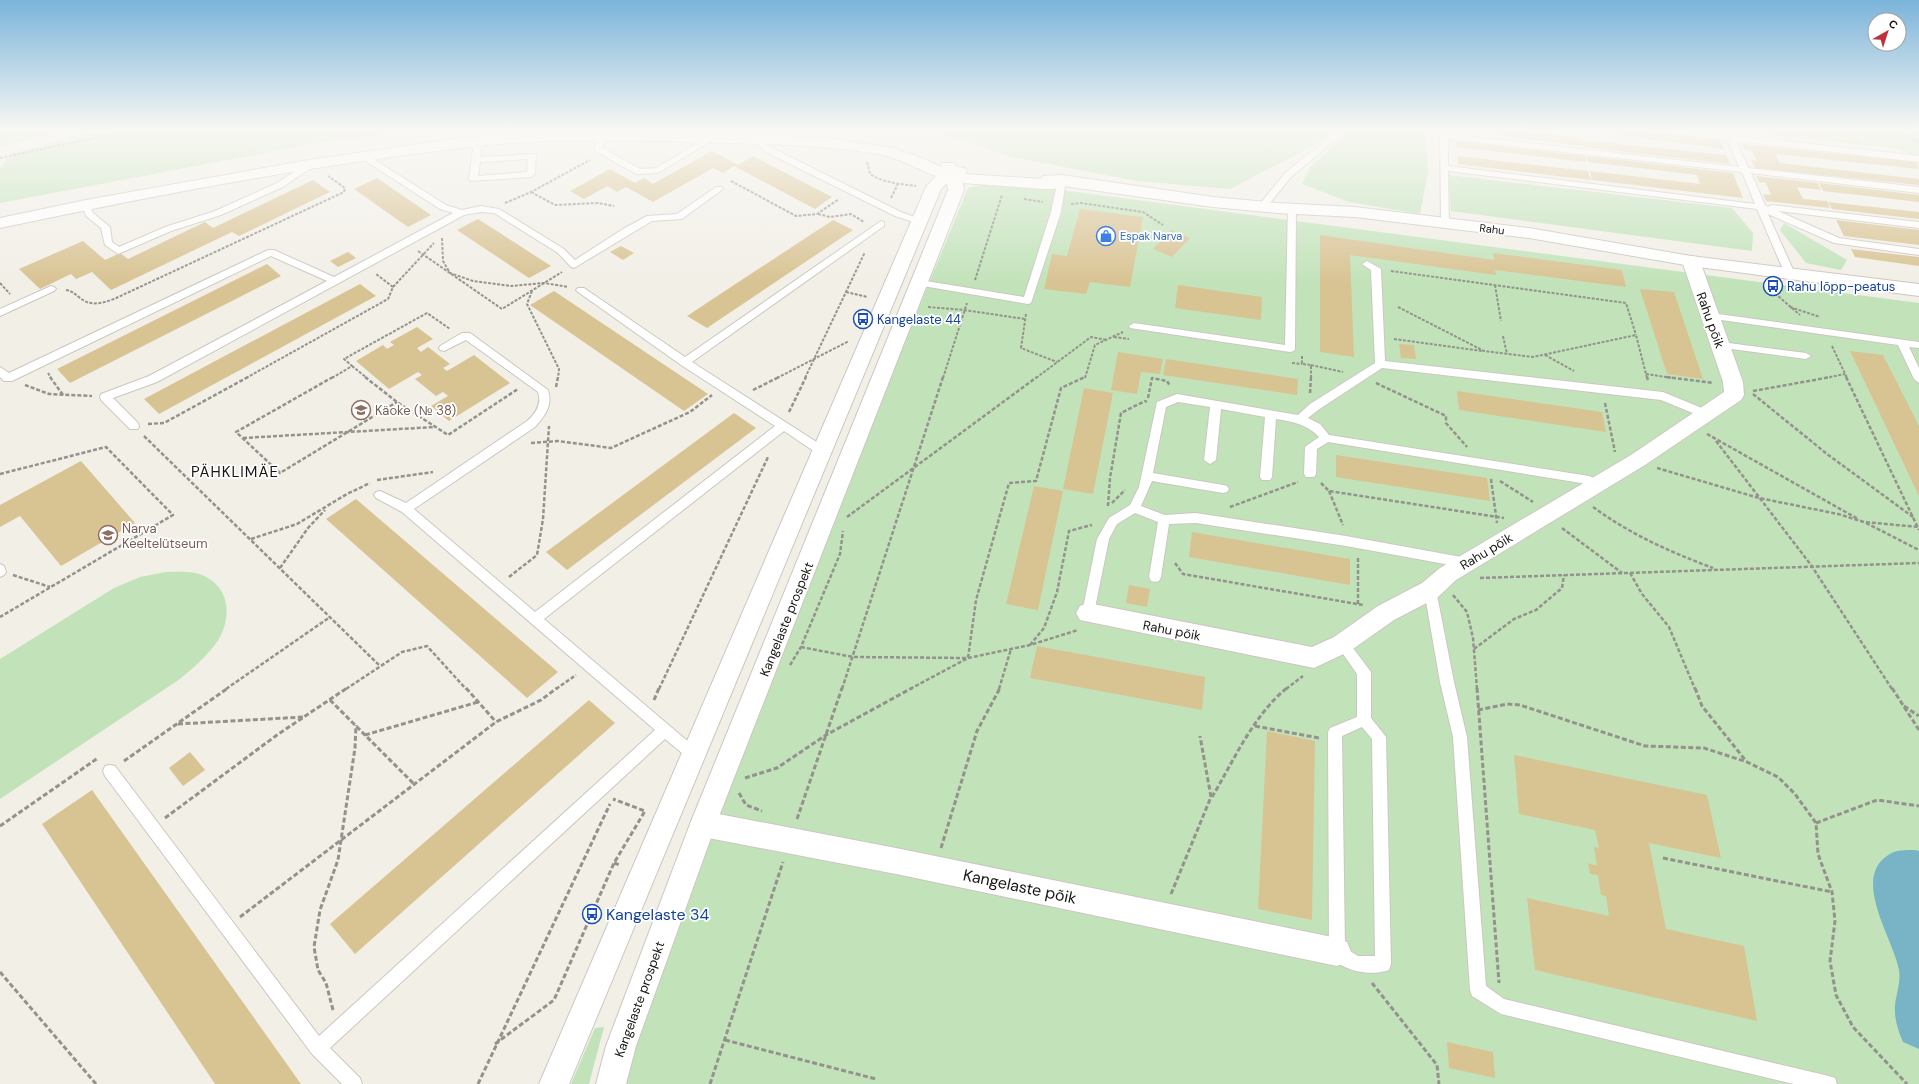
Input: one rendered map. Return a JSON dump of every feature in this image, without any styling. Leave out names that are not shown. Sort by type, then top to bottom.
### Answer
[{"type":"main road","name":"Rahu","points":[[0,223],[86,205],[217,182]]},
{"type":"main road","points":[[931,182],[934,187]]},
{"type":"main road","points":[[554,1084],[934,187],[940,182]]},
{"type":"main road","name":"Kangelaste prospekt","points":[[611,1084],[621,1046],[703,824],[920,283],[952,182]]},
{"type":"main road","points":[[960,182],[966,184],[969,182]]},
{"type":"main road","name":"Rahu","points":[[1027,182],[1045,184],[1053,184],[1058,182]]},
{"type":"main road","name":"Rahu","points":[[1074,182],[1262,207],[1355,212],[1444,223],[1568,239],[1634,253],[1919,290]]},
{"type":"main road","name":"Rahu põik","points":[[1084,622],[1314,658],[1342,644],[1386,613],[1430,590],[1448,574],[1638,460],[1734,395],[1733,382],[1691,261]]},
{"type":"main road","name":"Kangelaste põik","points":[[703,824],[792,827],[901,862],[1346,958]]},
{"type":"lane","points":[[86,205],[90,214],[105,228],[108,243],[118,251],[168,229],[218,213],[285,182]]},
{"type":"lane","points":[[403,182],[443,208],[461,213]]},
{"type":"lane","points":[[832,182],[898,214],[920,221]]},
{"type":"lane","points":[[920,283],[1028,301],[1057,205],[1062,182]]},
{"type":"lane","points":[[1262,207],[1283,182]]},
{"type":"lane","points":[[1444,182],[1444,223]]},
{"type":"lane","points":[[1554,182],[1919,225]]},
{"type":"lane","points":[[1750,182],[1790,274]]},
{"type":"lane","points":[[1846,182],[1919,190]]},
{"type":"lane","points":[[134,426],[104,397],[153,379],[461,213],[481,209],[496,211],[561,251],[574,265],[626,231],[650,218],[679,217],[719,189]]},
{"type":"lane","points":[[1761,207],[1837,241],[1919,252]]},
{"type":"lane","points":[[1134,326],[1290,349],[1292,208]]},
{"type":"lane","points":[[684,362],[878,226]]},
{"type":"lane","points":[[0,371],[8,378],[271,252],[334,281]]},
{"type":"lane","points":[[1367,264],[1376,269],[1380,364]]},
{"type":"lane","points":[[0,313],[51,289]]},
{"type":"lane","points":[[581,290],[684,362],[822,451]]},
{"type":"lane","points":[[1711,316],[1919,345]]},
{"type":"lane","points":[[406,509],[532,424],[540,415],[545,402],[543,390],[466,335],[444,348]]},
{"type":"lane","points":[[1901,342],[1919,379]]},
{"type":"lane","points":[[1721,345],[1806,356]]},
{"type":"lane","points":[[1300,419],[1380,364],[1662,396],[1698,419]]},
{"type":"lane","points":[[1084,622],[1104,539],[1113,521],[1134,508],[1145,487],[1161,405],[1176,398],[1300,419],[1316,427],[1326,438],[1589,480],[1598,484]]},
{"type":"lane","points":[[1210,460],[1216,405]]},
{"type":"lane","points":[[1266,477],[1271,414]]},
{"type":"lane","points":[[535,619],[783,426]]},
{"type":"lane","points":[[1314,477],[1311,448],[1326,438]]},
{"type":"lane","points":[[1147,476],[1223,489]]},
{"type":"lane","points":[[380,495],[406,509],[693,754]]},
{"type":"lane","points":[[1134,508],[1164,520],[1196,518],[1214,520],[1358,543],[1467,563]]},
{"type":"lane","points":[[1155,577],[1164,520]]},
{"type":"lane","points":[[1430,590],[1447,682],[1460,737],[1478,990],[1501,1006],[1829,1084]]},
{"type":"lane","points":[[1342,644],[1364,672],[1364,720],[1380,737],[1383,964],[1346,958],[1335,732],[1364,720]]},
{"type":"lane","points":[[318,1048],[665,730]]},
{"type":"lane","points":[[110,771],[318,1048],[354,1084]]},
{"type":"path","points":[[51,289],[72,291],[85,303],[95,305],[114,298],[230,244],[250,237],[344,192],[345,188],[335,182]]},
{"type":"path","points":[[488,210],[531,192],[550,182]]},
{"type":"path","points":[[719,189],[720,182]]},
{"type":"path","points":[[647,715],[868,244],[878,226],[850,214],[830,217],[817,214],[796,216],[730,182]]},
{"type":"path","points":[[884,182],[934,187]]},
{"type":"path","points":[[817,214],[851,191]]},
{"type":"path","points":[[531,192],[555,205],[598,203],[614,206]]},
{"type":"path","points":[[710,1084],[792,827],[853,657],[964,310],[1002,195],[1006,193]]},
{"type":"path","points":[[994,194],[1009,196]]},
{"type":"path","points":[[1023,199],[1057,205],[1081,203],[1143,212],[1164,225]]},
{"type":"path","points":[[134,426],[164,423],[388,299],[393,287],[423,254],[442,236],[443,261],[450,273],[473,281],[511,286],[544,283],[581,290]]},
{"type":"path","points":[[406,242],[502,309],[574,265]]},
{"type":"path","points":[[363,265],[393,287]]},
{"type":"path","points":[[1376,269],[1626,303],[1648,381]]},
{"type":"path","points":[[1495,285],[1501,321]]},
{"type":"path","points":[[1761,286],[1778,296],[1824,332],[1919,530]]},
{"type":"path","points":[[496,586],[537,555],[543,519],[550,418],[545,402],[557,386],[559,369],[527,304],[532,290]]},
{"type":"path","points":[[846,292],[886,300]]},
{"type":"path","points":[[1028,301],[1021,348],[1057,362]]},
{"type":"path","points":[[911,305],[964,310],[1025,319]]},
{"type":"path","points":[[1398,307],[1484,351]]},
{"type":"path","points":[[461,338],[427,313],[344,359],[397,402],[448,435],[531,381]]},
{"type":"path","points":[[968,658],[976,600],[1009,483],[1036,481],[1061,388],[1085,378],[1095,345],[1134,326]]},
{"type":"path","points":[[1380,337],[1507,354],[1533,356],[1636,335]]},
{"type":"path","points":[[1503,336],[1507,354]]},
{"type":"path","points":[[844,519],[1091,337],[1107,340]]},
{"type":"path","points":[[739,397],[814,360],[853,338]]},
{"type":"path","points":[[1290,349],[1302,352],[1302,364],[1345,372]]},
{"type":"path","points":[[1310,365],[1310,398],[1314,408]]},
{"type":"path","points":[[352,366],[236,432],[280,473],[397,402]]},
{"type":"path","points":[[1646,374],[1720,384]]},
{"type":"path","points":[[1845,374],[1750,392],[1827,454],[1913,517]]},
{"type":"path","points":[[8,378],[48,394],[104,397]]},
{"type":"path","points":[[1371,381],[1446,416],[1446,422],[1452,432],[1485,463],[1497,528]]},
{"type":"path","points":[[493,450],[525,444],[558,441],[611,448],[690,412],[723,387]]},
{"type":"path","points":[[1604,397],[1616,457],[1625,452],[1660,470],[1759,498],[1838,514],[1864,522],[1918,527]]},
{"type":"path","points":[[1104,512],[1108,507],[1110,478],[1121,413],[1145,401],[1161,405]]},
{"type":"path","points":[[1698,419],[1716,440],[1811,565],[1919,730]]},
{"type":"path","points":[[134,426],[380,666]]},
{"type":"path","points":[[242,438],[435,427]]},
{"type":"path","points":[[1716,440],[1864,522],[1919,550]]},
{"type":"path","points":[[0,474],[106,447],[173,516],[0,618]]},
{"type":"path","points":[[250,540],[270,534],[310,518],[359,488],[382,479],[467,468]]},
{"type":"path","points":[[1214,520],[1227,508],[1314,477],[1329,491],[1346,533],[1346,541]]},
{"type":"path","points":[[1329,491],[1507,518]]},
{"type":"path","points":[[1578,496],[1644,541],[1680,557],[1715,569]]},
{"type":"path","points":[[280,568],[308,528],[328,506]]},
{"type":"path","points":[[1030,645],[1044,628],[1058,592],[1069,531],[1091,526],[1095,521]]},
{"type":"path","points":[[787,670],[801,647],[840,554],[843,526]]},
{"type":"path","points":[[1358,543],[1358,604]]},
{"type":"path","points":[[1175,558],[1175,565],[1183,574],[1371,606],[1386,613]]},
{"type":"path","points":[[1448,574],[1458,579],[1811,565],[1919,563]]},
{"type":"path","points":[[0,571],[51,588]]},
{"type":"path","points":[[1630,573],[1642,594],[1669,626],[1702,706],[1747,762]]},
{"type":"path","points":[[1474,649],[1514,619],[1536,610],[1562,588],[1564,575]]},
{"type":"path","points":[[0,826],[102,756],[110,771],[330,617]]},
{"type":"path","points":[[801,647],[853,657],[968,658],[1030,645],[1074,630],[1084,622]]},
{"type":"path","points":[[153,827],[303,717],[402,652],[427,646],[496,722]]},
{"type":"path","points":[[940,852],[945,829],[977,731],[998,694],[1011,649]]},
{"type":"path","points":[[743,773],[740,780],[776,768],[826,735],[968,658]]},
{"type":"path","points":[[1170,896],[1211,797],[1255,726],[1280,694],[1309,672],[1314,658]]},
{"type":"path","points":[[227,927],[496,722],[541,700],[588,665]]},
{"type":"path","points":[[330,700],[414,784]]},
{"type":"path","points":[[365,735],[478,702]]},
{"type":"path","points":[[1478,710],[1506,704],[1520,705],[1558,716],[1645,746],[1704,748],[1747,762],[1778,777],[1796,794],[1816,823],[1818,854],[1832,892],[1835,921],[1830,961],[1836,995],[1853,1027],[1907,1084]]},
{"type":"path","points":[[1903,706],[1919,716]]},
{"type":"path","points":[[178,724],[303,717]]},
{"type":"path","points":[[332,1034],[333,1010],[326,984],[318,970],[314,947],[320,910],[338,860],[355,748],[356,725]]},
{"type":"path","points":[[1255,726],[1325,740]]},
{"type":"path","points":[[1200,736],[1211,797]]},
{"type":"path","points":[[478,1084],[494,1045],[612,799],[625,766]]},
{"type":"path","points":[[740,786],[739,793],[746,805],[768,812]]},
{"type":"path","points":[[494,1045],[554,1000],[614,863],[645,811],[612,799]]},
{"type":"path","points":[[1816,823],[1877,800],[1919,806]]},
{"type":"path","points":[[1663,858],[1832,892]]},
{"type":"path","points":[[614,863],[620,865]]},
{"type":"path","points":[[1346,958],[1386,999],[1437,1065],[1439,1084]]},
{"type":"path","points":[[0,972],[96,1084]]},
{"type":"path","points":[[725,1040],[876,1079]]},
{"type":"green space","points":[[0,182],[114,182],[0,203]]},
{"type":"green space","points":[[1144,182],[1244,182],[1230,189]]},
{"type":"green space","points":[[1303,182],[1426,182],[1420,214],[1349,202],[1302,184]]},
{"type":"green space","points":[[1449,182],[1505,182],[1732,208],[1753,233],[1752,251],[1451,211]]},
{"type":"green space","points":[[989,183],[1030,186],[1919,303],[1919,1084],[620,1084],[659,942],[968,188]]},
{"type":"green space","points":[[1784,223],[1847,260],[1841,270],[1806,263],[1780,230]]},
{"type":"green space","points":[[166,572],[187,572],[203,575],[216,584],[225,598],[226,607],[225,625],[217,642],[195,666],[180,679],[0,799],[0,659],[114,588],[140,577]]},
{"type":"green space","points":[[604,1027],[589,1084],[571,1084],[595,1028]]},
{"type":"water","points":[[1902,850],[1919,851],[1919,1049],[1903,1042],[1898,1029],[1895,1011],[1899,970],[1882,924],[1873,890],[1874,875],[1880,862],[1894,852]]},
{"type":"building","points":[[310,182],[315,182],[330,192],[239,236],[232,232],[111,290],[92,272],[76,279],[71,274],[40,289],[19,269],[83,241],[105,260],[120,253],[128,259],[205,222],[213,228]]},
{"type":"building","points":[[370,182],[382,182],[431,215],[408,227],[354,189]]},
{"type":"building","points":[[587,182],[632,182],[635,183],[649,182],[653,184],[657,182],[689,182],[653,202],[626,187],[617,192],[608,186],[584,199],[570,191]]},
{"type":"building","points":[[763,182],[802,182],[832,197],[815,209]]},
{"type":"building","points":[[1605,182],[1680,182],[1700,184],[1699,182],[1736,182],[1743,198]]},
{"type":"building","points":[[1759,182],[1805,182],[1817,183],[1821,190],[1797,187],[1803,199],[1827,201],[1830,208],[1766,201],[1763,194],[1771,195],[1766,183]]},
{"type":"building","points":[[1886,182],[1919,182],[1919,185]]},
{"type":"building","points":[[1819,183],[1919,195],[1919,202],[1823,191]]},
{"type":"building","points":[[1828,202],[1919,212],[1919,219],[1832,209]]},
{"type":"building","name":"Espak Narva","points":[[1080,209],[1143,217],[1130,287],[1090,282],[1086,294],[1044,289],[1052,254],[1067,256]]},
{"type":"building","points":[[478,219],[551,266],[529,278],[457,230]]},
{"type":"building","points":[[833,220],[853,230],[707,328],[687,316]]},
{"type":"building","points":[[1836,220],[1919,230],[1919,245],[1844,236]]},
{"type":"building","points":[[1171,230],[1190,238],[1172,257],[1153,249]]},
{"type":"building","points":[[1320,235],[1494,260],[1493,253],[1622,270],[1626,287],[1495,270],[1496,275],[1350,255],[1354,357],[1320,352]]},
{"type":"building","points":[[621,246],[634,253],[623,260],[610,252]]},
{"type":"building","points":[[1851,249],[1919,257],[1919,266],[1855,257]]},
{"type":"building","points":[[348,252],[356,258],[338,267],[330,261]]},
{"type":"building","points":[[267,264],[281,276],[70,383],[57,369]]},
{"type":"building","points":[[360,284],[376,296],[159,414],[144,399]]},
{"type":"building","points":[[1178,285],[1262,297],[1261,320],[1175,308]]},
{"type":"building","points":[[1640,289],[1674,292],[1703,379],[1667,374]]},
{"type":"building","points":[[554,291],[708,394],[684,411],[530,305]]},
{"type":"building","points":[[417,327],[433,339],[417,348],[421,352],[428,347],[450,364],[443,368],[447,371],[474,355],[510,383],[449,421],[431,406],[448,396],[443,392],[436,396],[415,379],[422,375],[418,372],[389,389],[356,361],[383,345],[387,349],[394,345],[390,342]]},
{"type":"building","points":[[1399,344],[1414,345],[1416,359],[1401,358]]},
{"type":"building","points":[[1850,351],[1883,355],[1919,426],[1919,496]]},
{"type":"building","points":[[1118,352],[1163,359],[1160,374],[1141,372],[1137,394],[1111,390]]},
{"type":"building","points":[[1166,359],[1298,379],[1297,395],[1163,375]]},
{"type":"building","points":[[1084,388],[1113,393],[1093,494],[1063,489]]},
{"type":"building","points":[[1457,391],[1602,412],[1606,432],[1459,410]]},
{"type":"building","points":[[734,413],[756,428],[567,570],[546,552]]},
{"type":"building","points":[[1336,455],[1487,478],[1490,501],[1336,477]]},
{"type":"building","name":"Narva Keeltelütseum","points":[[81,461],[135,523],[61,566],[20,516],[0,527],[0,505]]},
{"type":"building","points":[[1034,486],[1063,491],[1038,610],[1006,604]]},
{"type":"building","points":[[356,499],[558,672],[527,698],[326,519]]},
{"type":"building","points":[[1192,532],[1350,559],[1350,585],[1189,557]]},
{"type":"building","points":[[1129,585],[1150,589],[1147,607],[1126,603]]},
{"type":"building","points":[[1037,646],[1205,677],[1202,710],[1030,678]]},
{"type":"building","points":[[589,700],[615,723],[355,954],[330,924]]},
{"type":"building","points":[[1267,731],[1315,741],[1312,920],[1258,909]]},
{"type":"building","points":[[190,752],[205,770],[183,786],[169,768]]},
{"type":"building","points":[[1514,755],[1707,795],[1721,858],[1649,843],[1666,929],[1744,946],[1757,1021],[1535,970],[1527,898],[1609,916],[1606,896],[1601,895],[1598,875],[1590,874],[1588,863],[1597,866],[1594,847],[1599,848],[1595,830],[1519,814]]},
{"type":"building","points":[[92,790],[301,1084],[215,1084],[42,824]]},
{"type":"building","points":[[1447,1042],[1493,1052],[1495,1078],[1449,1068]]},
{"type":"place","name":"Espak Narva","points":[[1106,236]]},
{"type":"place","name":"Rahu lõpp-peatus","points":[[1773,286]]},
{"type":"place","name":"Kangelaste 44","points":[[863,319]]},
{"type":"place","name":"Käoke (№ 38)","points":[[361,410]]},
{"type":"place","name":"Narva Keeltelütseum","points":[[108,535]]},
{"type":"place","name":"Kangelaste 34","points":[[592,914]]},
{"type":"district","name":"PÄHKLIMÄE","points":[[235,472]]}]
